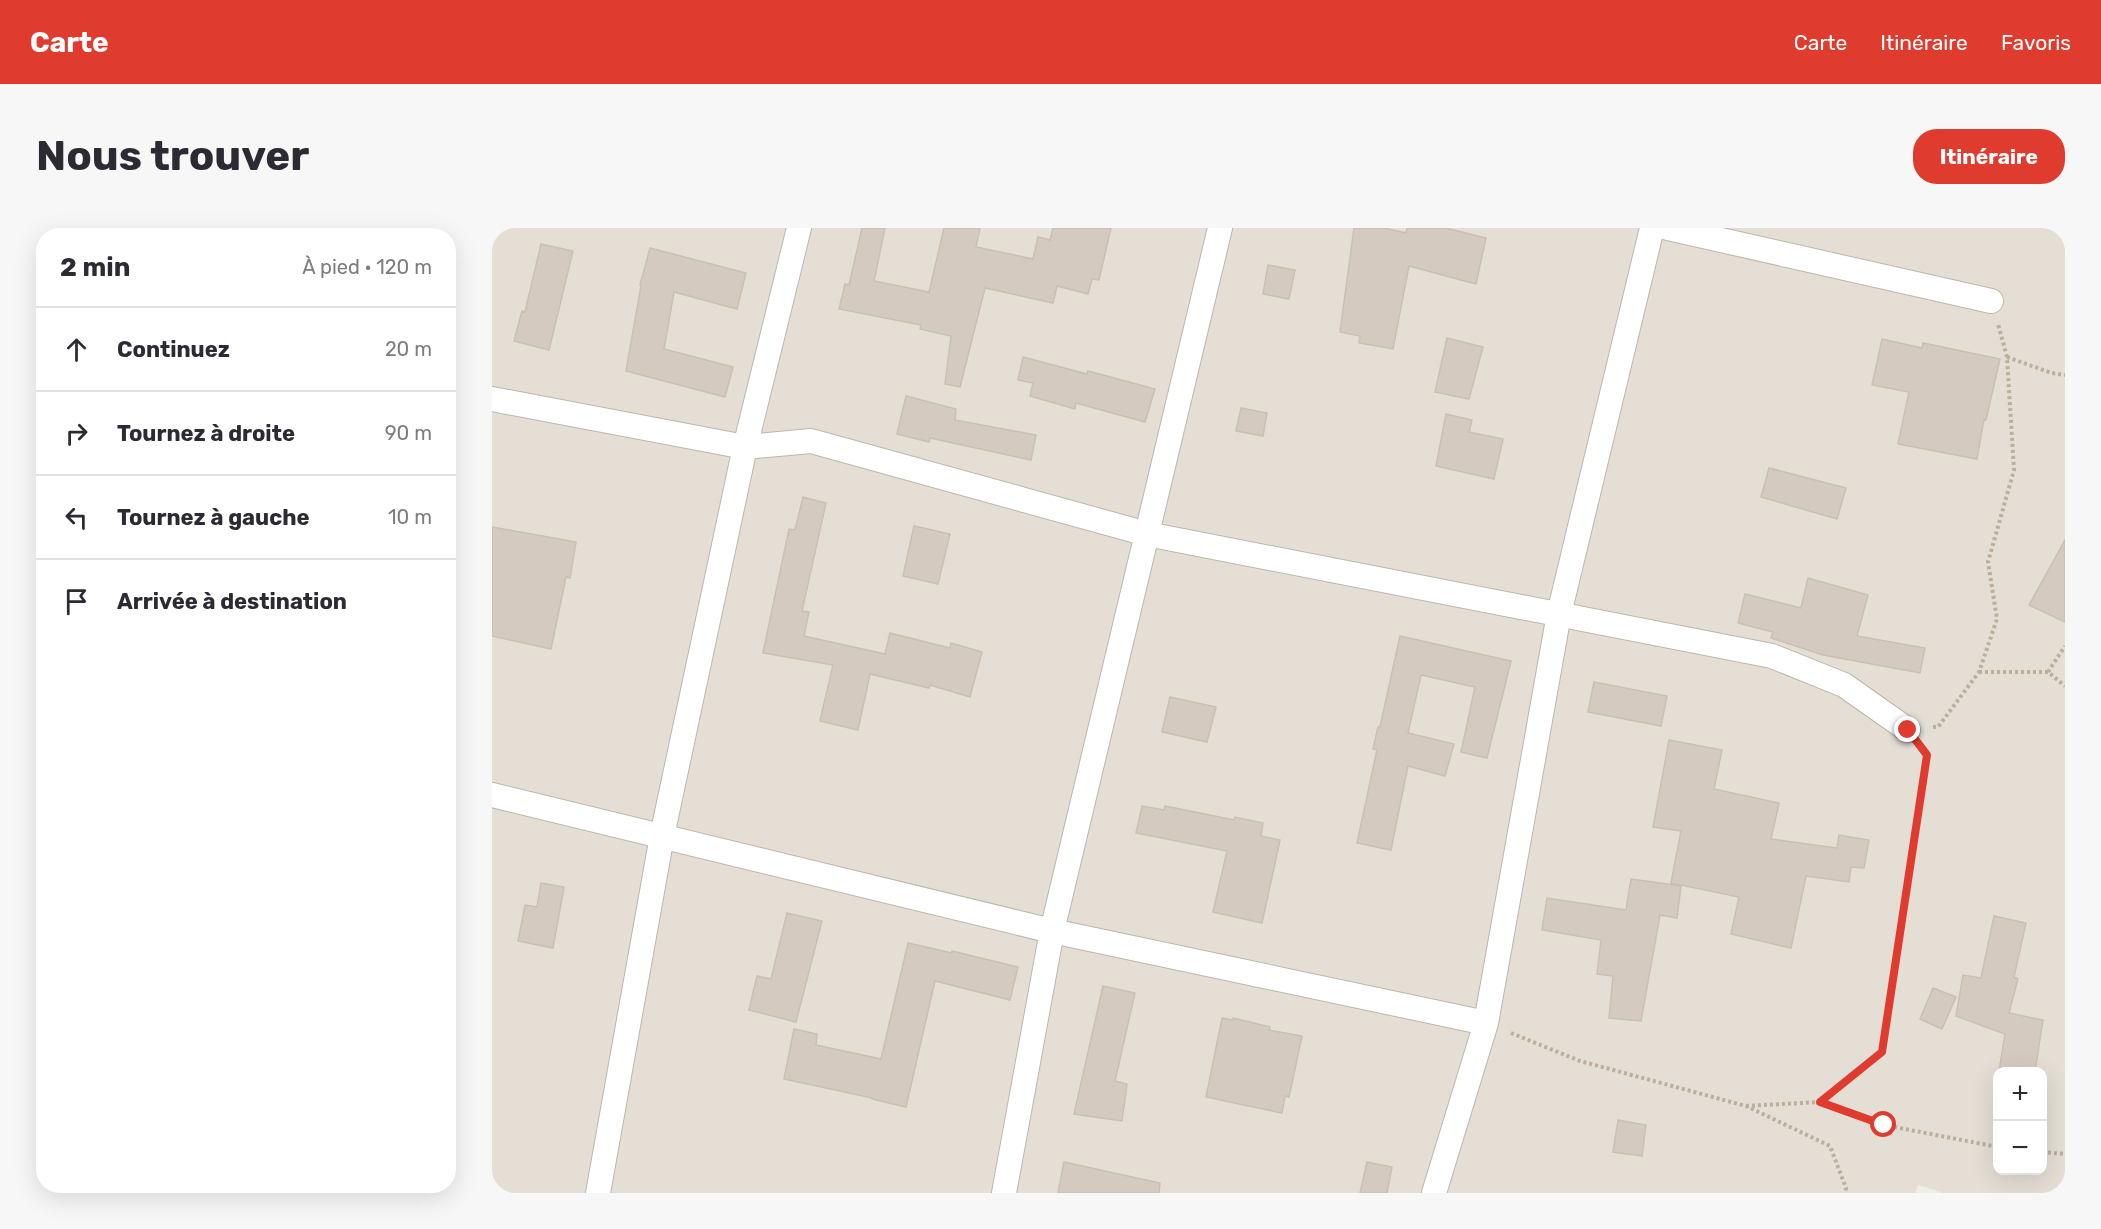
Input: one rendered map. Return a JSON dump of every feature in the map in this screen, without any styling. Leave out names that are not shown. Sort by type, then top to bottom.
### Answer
[{"type":"street","points":[[598,1193],[662,836],[745,447],[799,228]]},
{"type":"street","points":[[1004,1193],[1052,930],[1220,228]]},
{"type":"street","points":[[1434,1193],[1486,1023],[1559,614],[1652,228]]},
{"type":"street","points":[[1668,228],[1991,300]]},
{"type":"street","points":[[492,399],[745,447],[811,441],[1147,534],[1772,656],[1844,685],[1908,730]]},
{"type":"street","points":[[492,795],[1052,930],[1486,1023]]},
{"type":"path","points":[[1820,1102],[1882,1052],[1927,755],[1908,730],[1938,726],[1979,672],[1997,619],[1988,562],[2014,470],[2007,357],[1991,300]]},
{"type":"path","points":[[2007,357],[2052,373],[2065,375]]},
{"type":"path","points":[[2048,672],[2065,645]]},
{"type":"path","points":[[1979,672],[2048,672],[2065,686]]},
{"type":"path","points":[[1486,1023],[1580,1061],[1746,1106],[1830,1146],[1846,1191]]},
{"type":"path","points":[[1746,1106],[1820,1102],[1884,1125],[1993,1146]]},
{"type":"path","points":[[2047,1152],[2065,1154]]},
{"type":"shaded area","points":[[492,228],[2065,228],[2065,1193],[1944,1193],[1918,1185],[1915,1193],[492,1193]]},
{"type":"building","points":[[862,228],[885,228],[874,281],[929,292],[944,228],[980,228],[976,247],[1033,259],[1038,237],[1050,240],[1053,228],[1111,228],[1099,280],[1092,279],[1088,294],[1057,286],[1053,303],[985,288],[960,387],[945,384],[951,336],[920,329],[921,325],[839,309],[845,284],[849,285]]},
{"type":"building","points":[[1354,228],[1384,228],[1406,233],[1407,228],[1446,228],[1486,238],[1476,284],[1409,266],[1393,349],[1359,343],[1360,336],[1340,332]]},
{"type":"building","points":[[541,244],[573,251],[549,350],[514,341],[522,311],[525,312]]},
{"type":"building","points":[[650,248],[746,273],[737,309],[674,292],[664,349],[733,367],[725,397],[626,371],[640,285]]},
{"type":"building","points":[[1268,265],[1295,270],[1289,299],[1263,294]]},
{"type":"building","points":[[1447,338],[1483,347],[1469,399],[1435,392]]},
{"type":"building","points":[[1882,339],[1922,348],[1923,343],[2000,359],[1986,420],[1984,419],[1977,459],[1898,444],[1909,392],[1872,385]]},
{"type":"building","points":[[1023,357],[1155,389],[1145,422],[1076,403],[1075,409],[1030,396],[1033,383],[1018,380]]},
{"type":"building","points":[[906,396],[956,409],[955,420],[1036,435],[1031,460],[930,438],[929,442],[897,434]]},
{"type":"building","points":[[1241,408],[1267,413],[1263,436],[1236,431]]},
{"type":"building","points":[[1446,414],[1472,420],[1469,432],[1503,439],[1494,479],[1436,466]]},
{"type":"building","points":[[1769,468],[1846,488],[1837,519],[1761,497]]},
{"type":"building","points":[[803,497],[826,503],[802,611],[809,612],[804,636],[885,654],[890,633],[950,648],[951,643],[982,652],[970,697],[930,685],[929,688],[870,674],[858,730],[820,721],[833,665],[763,653],[789,529],[795,530]]},
{"type":"building","points":[[914,526],[950,534],[938,584],[903,576]]},
{"type":"building","points":[[492,527],[576,542],[570,578],[566,577],[551,649],[492,636]]},
{"type":"building","points":[[2065,540],[2065,622],[2029,605]]},
{"type":"building","points":[[1808,578],[1868,595],[1857,636],[1925,648],[1920,673],[1823,655],[1771,638],[1773,632],[1738,623],[1745,594],[1801,608]]},
{"type":"building","points":[[1400,636],[1511,661],[1487,758],[1461,752],[1475,687],[1421,675],[1408,733],[1454,744],[1445,776],[1408,766],[1391,850],[1357,843],[1377,750],[1373,749]]},
{"type":"building","points":[[1594,682],[1667,696],[1661,726],[1588,712]]},
{"type":"building","points":[[1170,697],[1216,707],[1207,742],[1162,732]]},
{"type":"building","points":[[1669,740],[1722,750],[1714,789],[1779,803],[1771,839],[1837,848],[1839,835],[1869,840],[1864,868],[1851,867],[1849,882],[1806,876],[1791,948],[1731,934],[1739,897],[1671,883],[1681,831],[1653,827]]},
{"type":"building","points":[[1142,806],[1164,810],[1165,806],[1234,820],[1235,817],[1263,823],[1261,836],[1280,840],[1262,923],[1213,912],[1227,851],[1136,833]]},
{"type":"building","points":[[1631,879],[1681,886],[1677,918],[1660,915],[1641,1021],[1609,1018],[1613,976],[1597,974],[1601,940],[1542,930],[1547,898],[1626,910]]},
{"type":"building","points":[[541,883],[564,887],[553,948],[518,941],[525,905],[537,907]]},
{"type":"building","points":[[787,913],[822,921],[796,1022],[749,1010],[757,976],[771,979]]},
{"type":"building","points":[[1994,916],[2026,923],[2014,977],[2018,979],[2009,1013],[2043,1020],[2036,1067],[2000,1067],[2005,1034],[1956,1016],[1963,975],[1981,978]]},
{"type":"building","points":[[908,943],[1018,967],[1010,1000],[935,981],[906,1107],[784,1079],[794,1029],[817,1034],[816,1045],[881,1059]]},
{"type":"building","points":[[1103,986],[1135,993],[1115,1081],[1127,1084],[1122,1121],[1074,1114]]},
{"type":"building","points":[[1933,988],[1956,997],[1942,1029],[1920,1019]]},
{"type":"building","points":[[1222,1018],[1233,1020],[1233,1018],[1270,1027],[1269,1030],[1302,1036],[1289,1097],[1285,1096],[1282,1113],[1206,1097]]},
{"type":"building","points":[[1618,1120],[1646,1125],[1642,1156],[1613,1152]]},
{"type":"building","points":[[1064,1162],[1160,1183],[1159,1193],[1058,1193]]},
{"type":"building","points":[[1367,1162],[1392,1167],[1387,1193],[1360,1193]]},
{"type":"route","points":[[1884,1125],[1820,1102],[1882,1052],[1927,755],[1908,730]]}]
